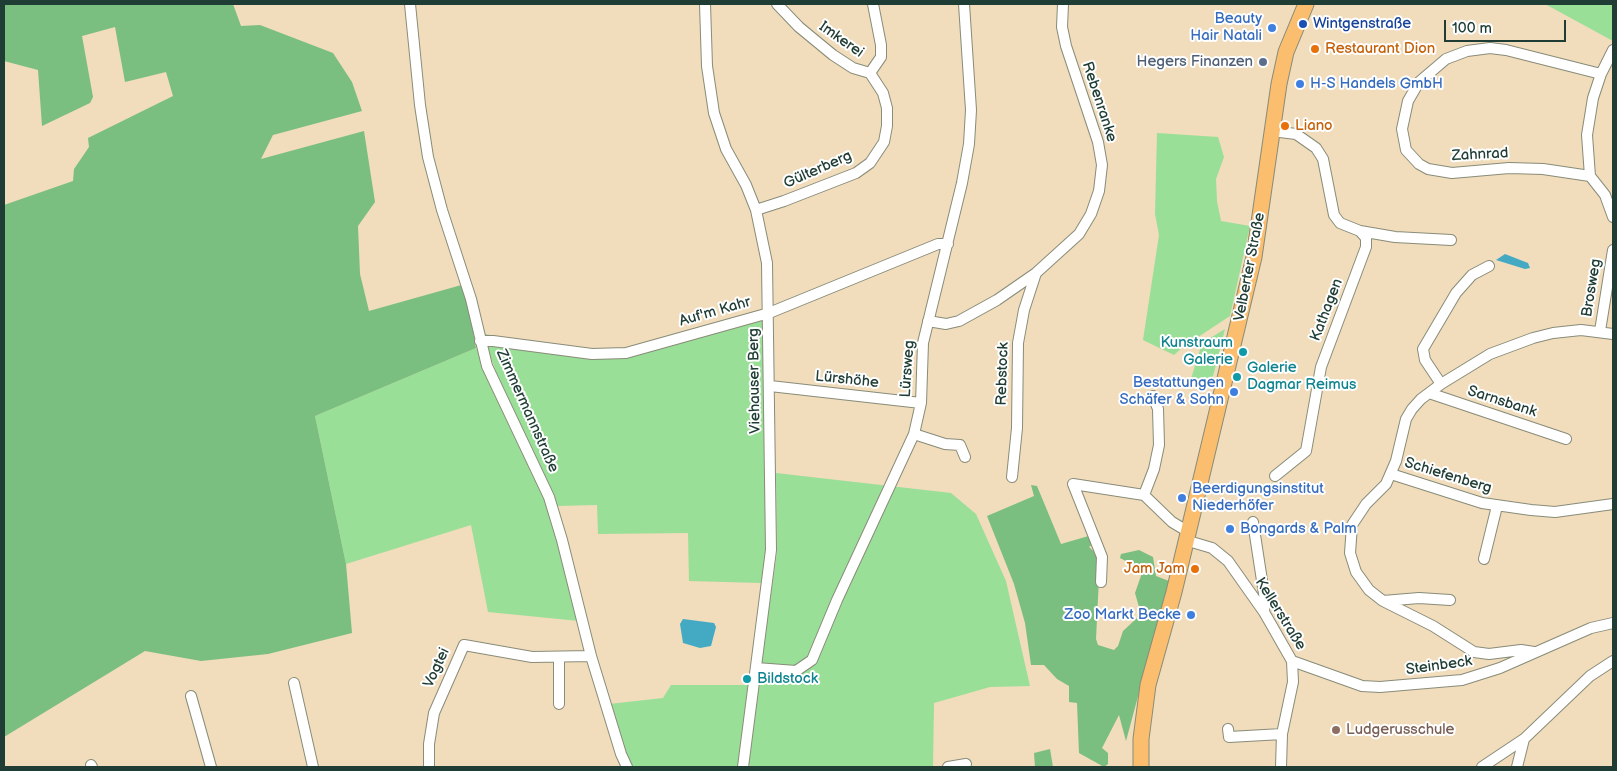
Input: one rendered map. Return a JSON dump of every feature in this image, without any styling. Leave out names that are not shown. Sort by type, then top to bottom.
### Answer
[{"type":"main road","name":"Velberter Straße","points":[[1141,767],[1141,739],[1148,685],[1174,592],[1186,535],[1254,256],[1272,131],[1286,52],[1306,4]]},
{"type":"street","name":"Zimmermannstraße","points":[[410,4],[418,88],[428,157],[442,210],[471,299],[486,366],[549,497],[562,540],[591,656],[621,754],[628,767]]},
{"type":"street","name":"Viehauser Berg","points":[[705,4],[708,74],[714,114],[726,150],[746,185],[756,210],[766,251],[770,386],[771,550],[743,767]]},
{"type":"street","name":"Imkerei","points":[[777,4],[799,28],[833,56],[853,68],[870,73]]},
{"type":"street","points":[[870,73],[881,57],[881,45],[873,4]]},
{"type":"street","name":"Lürsweg","points":[[756,668],[796,671],[808,664],[816,655],[837,600],[914,434],[921,402],[923,343],[948,244],[969,144],[971,110],[964,4]]},
{"type":"street","name":"Rebenranke","points":[[928,321],[946,324],[959,321],[997,300],[1036,273],[1079,234],[1091,214],[1099,191],[1102,165],[1098,142],[1066,46],[1062,27],[1063,4]]},
{"type":"street","name":"Zahnrad","points":[[1590,176],[1543,169],[1509,168],[1452,173],[1428,169],[1419,164],[1406,150],[1402,130],[1408,101],[1420,82],[1446,59],[1467,51],[1490,48],[1506,50],[1601,74]]},
{"type":"street","points":[[1613,50],[1601,74],[1588,116],[1587,152],[1590,176],[1605,195],[1613,217]]},
{"type":"street","name":"Gülterberg","points":[[756,210],[856,173],[874,158],[884,142],[887,126],[887,108],[883,93],[870,73]]},
{"type":"street","points":[[1272,131],[1296,134],[1316,148],[1323,158],[1334,215],[1340,223],[1360,231],[1395,236],[1451,240]]},
{"type":"street","name":"Kathagen","points":[[1275,476],[1306,451],[1321,366],[1366,247],[1366,238],[1360,231]]},
{"type":"street","name":"Auf'm Kahr","points":[[480,342],[493,341],[560,351],[610,355],[626,353],[768,313],[938,244],[948,244]]},
{"type":"street","name":"Brosweg","points":[[1600,331],[1613,250]]},
{"type":"street","points":[[1441,384],[1425,360],[1423,349],[1456,293],[1472,275],[1489,266]]},
{"type":"street","name":"Rebstock","points":[[1012,477],[1017,428],[1018,343],[1024,310],[1036,273]]},
{"type":"street","points":[[1534,652],[1521,650],[1489,654],[1474,652],[1433,626],[1383,601],[1370,590],[1356,572],[1350,553],[1352,525],[1366,504],[1386,484],[1391,474],[1406,419],[1420,399],[1428,393],[1490,354],[1516,344],[1553,333],[1600,331],[1613,334]]},
{"type":"street","name":"Lürshöhe","points":[[770,386],[921,402]]},
{"type":"street","name":"Sarnsbank","points":[[1428,393],[1566,439]]},
{"type":"street","points":[[1144,495],[1154,469],[1158,445],[1158,409],[1154,396]]},
{"type":"street","points":[[914,434],[944,444],[960,445],[965,457]]},
{"type":"street","name":"Schiefenberg","points":[[1391,474],[1497,506],[1555,512],[1613,504]]},
{"type":"street","points":[[1101,582],[1102,557],[1073,484],[1144,495],[1186,535]]},
{"type":"street","name":"Schiefenberg","points":[[1484,559],[1497,506]]},
{"type":"street","points":[[1253,522],[1265,600],[1264,612]]},
{"type":"street","name":"Kellerstraße","points":[[1186,535],[1222,554],[1264,612],[1292,661],[1293,682],[1282,734],[1281,767]]},
{"type":"street","points":[[1383,601],[1419,598],[1450,600]]},
{"type":"street","name":"Steinbeck","points":[[1292,661],[1362,686],[1380,687],[1470,679],[1598,625],[1613,623]]},
{"type":"street","name":"Vogtei","points":[[429,767],[429,744],[434,713],[464,645],[532,657],[591,656]]},
{"type":"street","points":[[558,657],[558,704]]},
{"type":"street","points":[[1482,767],[1524,739],[1590,676],[1613,661]]},
{"type":"street","points":[[294,683],[313,767]]},
{"type":"street","points":[[191,696],[211,767]]},
{"type":"street","points":[[1228,729],[1229,737],[1282,734]]},
{"type":"street","points":[[1517,767],[1524,739]]},
{"type":"street","points":[[948,767],[966,764]]},
{"type":"green space","points":[[4,4],[233,4],[241,26],[260,25],[333,53],[352,82],[362,111],[273,135],[261,159],[364,131],[375,202],[358,226],[360,274],[369,311],[465,284],[476,348],[315,416],[346,564],[352,633],[268,654],[201,661],[145,651],[4,737],[4,205],[73,181],[74,169],[89,147],[88,138],[173,96],[166,72],[125,82],[115,27],[82,36],[93,97],[90,103],[42,126],[38,70],[4,61]]},
{"type":"green space","points":[[1545,4],[1613,4],[1613,41]]},
{"type":"green space","points":[[1157,133],[1218,137],[1224,157],[1216,179],[1217,201],[1221,221],[1250,226],[1230,316],[1174,355],[1143,340],[1159,235],[1155,214]]},
{"type":"green space","points":[[765,317],[767,550],[761,583],[689,581],[688,533],[598,534],[597,505],[557,506],[502,389],[488,349],[480,333],[615,358]]},
{"type":"green space","points":[[1225,329],[1210,388],[1190,382],[1202,343]]},
{"type":"green space","points":[[476,348],[542,487],[579,621],[488,612],[471,525],[346,564],[315,416]]},
{"type":"green space","points":[[776,473],[951,493],[976,514],[1006,581],[1030,686],[990,687],[934,703],[933,767],[751,767],[747,762],[777,552]]},
{"type":"green space","points":[[1031,485],[1037,486],[1061,544],[1092,535],[1093,544],[1089,547],[1100,557],[1096,639],[1098,645],[1114,650],[1118,646],[1123,631],[1137,618],[1139,607],[1135,593],[1143,570],[1120,558],[1121,554],[1139,550],[1153,557],[1156,576],[1169,581],[1126,741],[1119,715],[1102,748],[1108,753],[1108,764],[1104,767],[1079,753],[1077,703],[1069,702],[1069,686],[1057,679],[1044,665],[1031,665],[1025,623],[1014,584],[987,516],[1034,496]]},
{"type":"green space","points":[[671,685],[750,685],[740,767],[631,767],[624,753],[609,704],[663,698]]},
{"type":"green space","points":[[1050,749],[1053,767],[1035,767],[1034,753]]},
{"type":"water","points":[[1505,254],[1528,263],[1530,268],[1525,269],[1496,260]]},
{"type":"water","points":[[683,619],[714,623],[716,627],[711,646],[700,648],[683,643],[680,624]]},
{"type":"place","name":"Wintgenstraße","points":[[1303,24]]},
{"type":"place","name":"Beauty Hair Natali","points":[[1272,28]]},
{"type":"place","name":"Restaurant Dion","points":[[1315,49]]},
{"type":"place","name":"Hegers Finanzen","points":[[1263,62]]},
{"type":"place","name":"H-S Handels GmbH","points":[[1300,84]]},
{"type":"place","name":"Liano","points":[[1285,126]]},
{"type":"place","name":"Kunstraum Galerie","points":[[1243,352]]},
{"type":"place","name":"Galerie Dagmar Reimus","points":[[1237,377]]},
{"type":"place","name":"Bestattungen Schäfer & Sohn","points":[[1234,392]]},
{"type":"place","name":"Beerdigungsinstitut Niederhöfer","points":[[1182,498]]},
{"type":"place","name":"Bongards & Palm","points":[[1230,529]]},
{"type":"place","name":"Jam Jam","points":[[1195,569]]},
{"type":"place","name":"Zoo Markt Becke","points":[[1191,615]]},
{"type":"place","name":"Bildstock","points":[[747,679]]},
{"type":"place","name":"Ludgerusschule","points":[[1336,730]]}]
